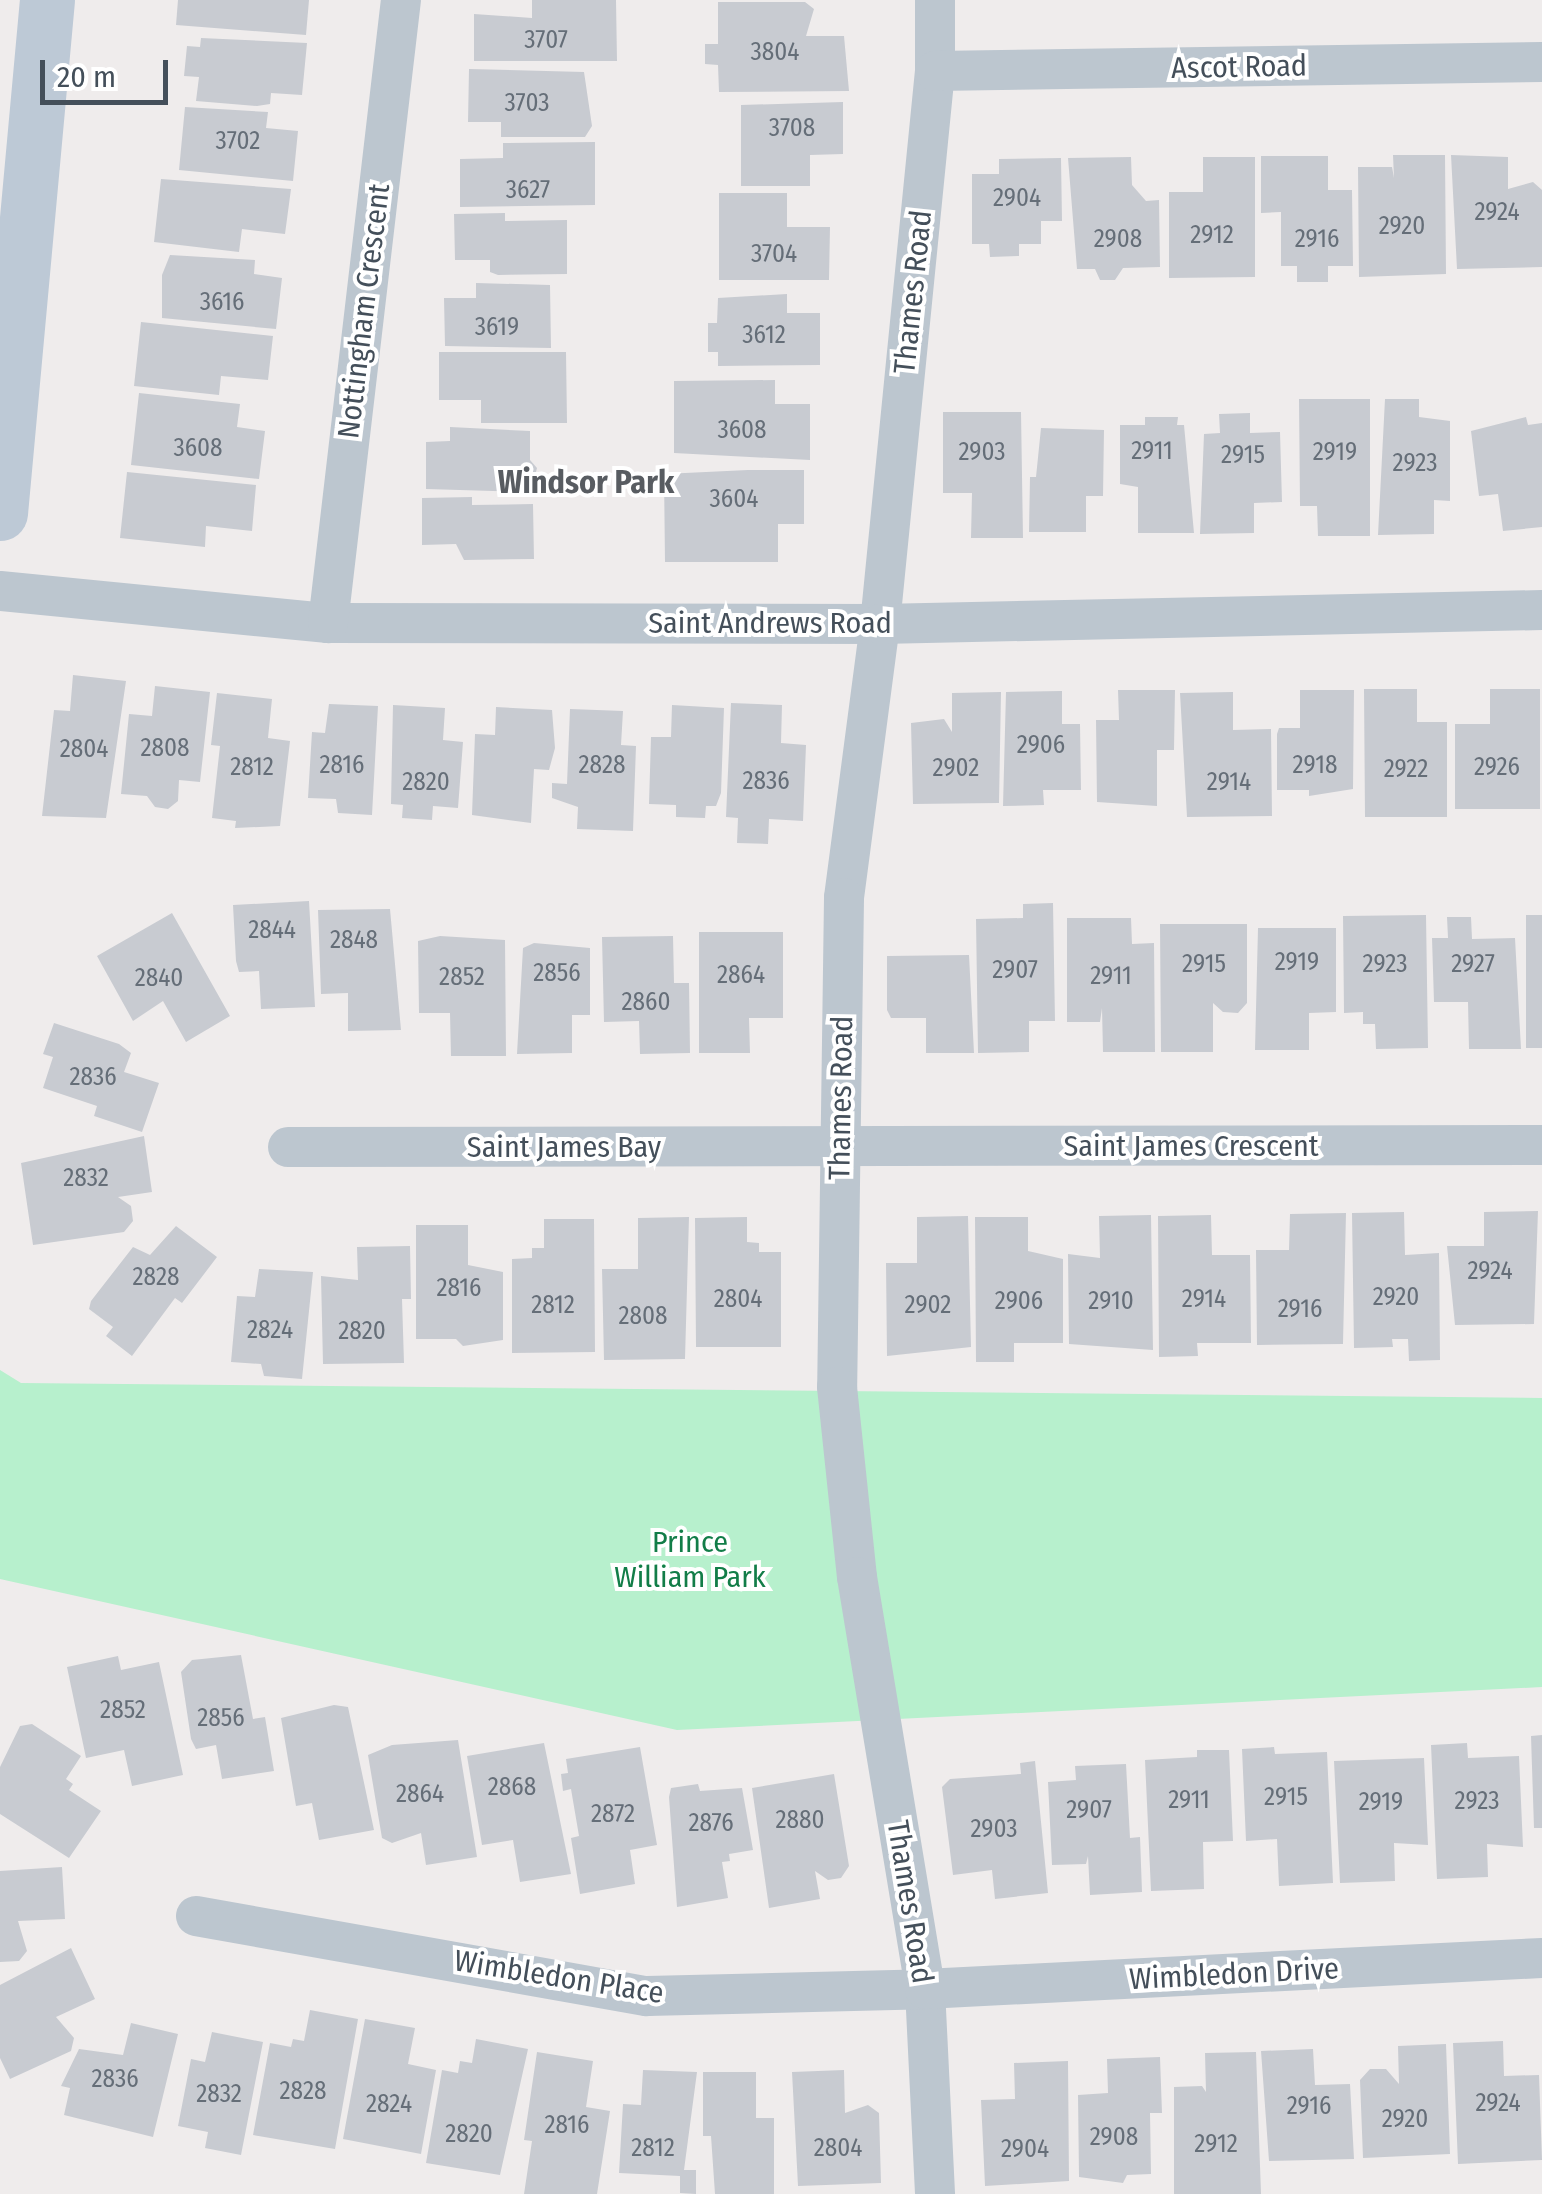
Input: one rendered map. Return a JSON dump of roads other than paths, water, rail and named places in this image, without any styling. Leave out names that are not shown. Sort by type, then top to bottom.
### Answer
[{"type":"street","points":[[0,514],[45,76],[47,0]]},
{"type":"street","name":"Nottingham Crescent","points":[[328,623],[401,0]]},
{"type":"street","name":"Thames Road","points":[[935,0],[935,71],[880,624],[844,898],[837,1387],[857,1577],[926,1989],[936,2194]]},
{"type":"street","name":"Ascot Road","points":[[935,71],[1542,62]]},
{"type":"street","name":"Saint Andrews Road","points":[[0,591],[328,623],[880,624],[1542,610]]},
{"type":"street","name":"Saint James Crescent","points":[[840,1148],[1542,1145]]},
{"type":"street","name":"Saint James Bay","points":[[288,1147],[840,1148]]},
{"type":"street","name":"Wimbledon Place","points":[[196,1916],[648,1996],[926,1989]]},
{"type":"street","name":"Wimbledon Drive","points":[[926,1989],[1542,1958]]},
{"type":"district","name":"Windsor Park","points":[[586,482]]},
{"type":"park label","name":"Prince William Park","points":[[690,1559]]}]
